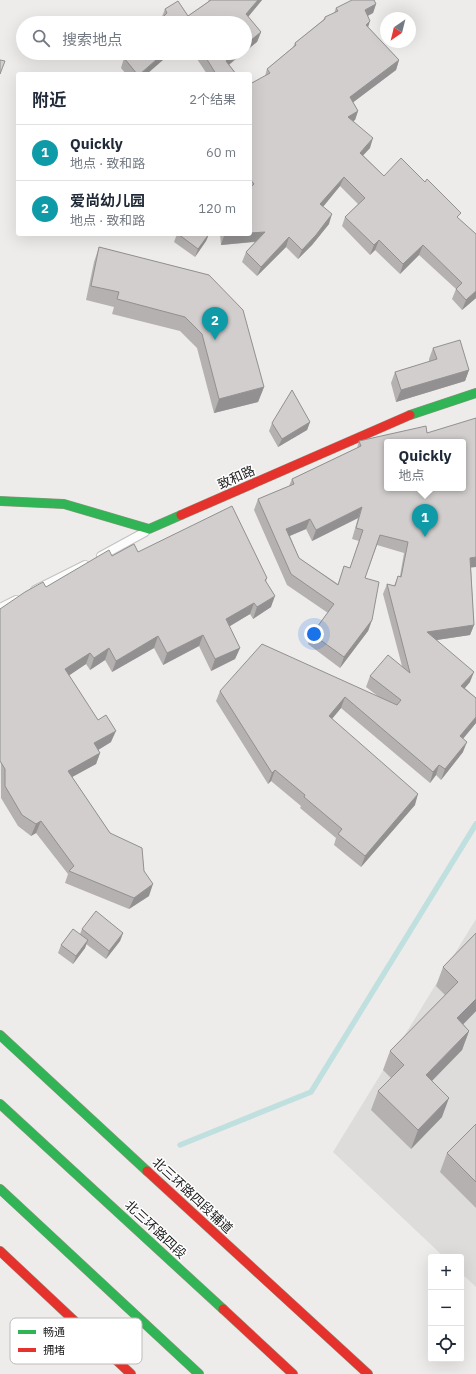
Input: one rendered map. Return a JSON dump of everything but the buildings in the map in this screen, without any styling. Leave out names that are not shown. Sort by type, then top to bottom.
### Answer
[{"type":"main road","name":"致和路","points":[[149,529],[399,419],[476,393]]},
{"type":"main road","points":[[0,501],[64,504],[149,529]]},
{"type":"main road","name":"北三环路四段辅道","points":[[0,1035],[368,1374]]},
{"type":"main road","name":"北三环路四段","points":[[0,1104],[294,1374]]},
{"type":"main road","points":[[0,1189],[139,1318]]},
{"type":"main road","points":[[0,1251],[72,1318]]},
{"type":"main road","points":[[142,1321],[199,1374]]},
{"type":"main road","points":[[114,1374],[123,1366],[131,1374]]},
{"type":"lane","points":[[0,608],[87,564],[149,529]]},
{"type":"shaded area","points":[[476,919],[476,1287],[464,1276],[464,1254],[441,1254],[333,1152]]},
{"type":"waterway","points":[[180,1145],[311,1092],[476,824]]},
{"type":"traffic: fast","points":[[410,415],[476,393]]},
{"type":"traffic: fast","points":[[0,501],[64,504],[149,529],[181,515]]},
{"type":"traffic: fast","points":[[0,1035],[147,1171]]},
{"type":"traffic: fast","points":[[0,1104],[223,1309]]},
{"type":"traffic: fast","points":[[0,1189],[139,1318]]},
{"type":"traffic: fast","points":[[142,1321],[199,1374]]},
{"type":"traffic: jam","points":[[181,515],[410,415]]},
{"type":"traffic: jam","points":[[147,1171],[368,1374]]},
{"type":"traffic: jam","points":[[0,1251],[71,1318]]},
{"type":"traffic: jam","points":[[223,1309],[293,1374]]},
{"type":"traffic: jam","points":[[120,1364],[131,1374]]},
{"type":"place","name":"爱尚幼儿园","points":[[215,340]]},
{"type":"place","name":"Quickly","points":[[425,537]]}]
